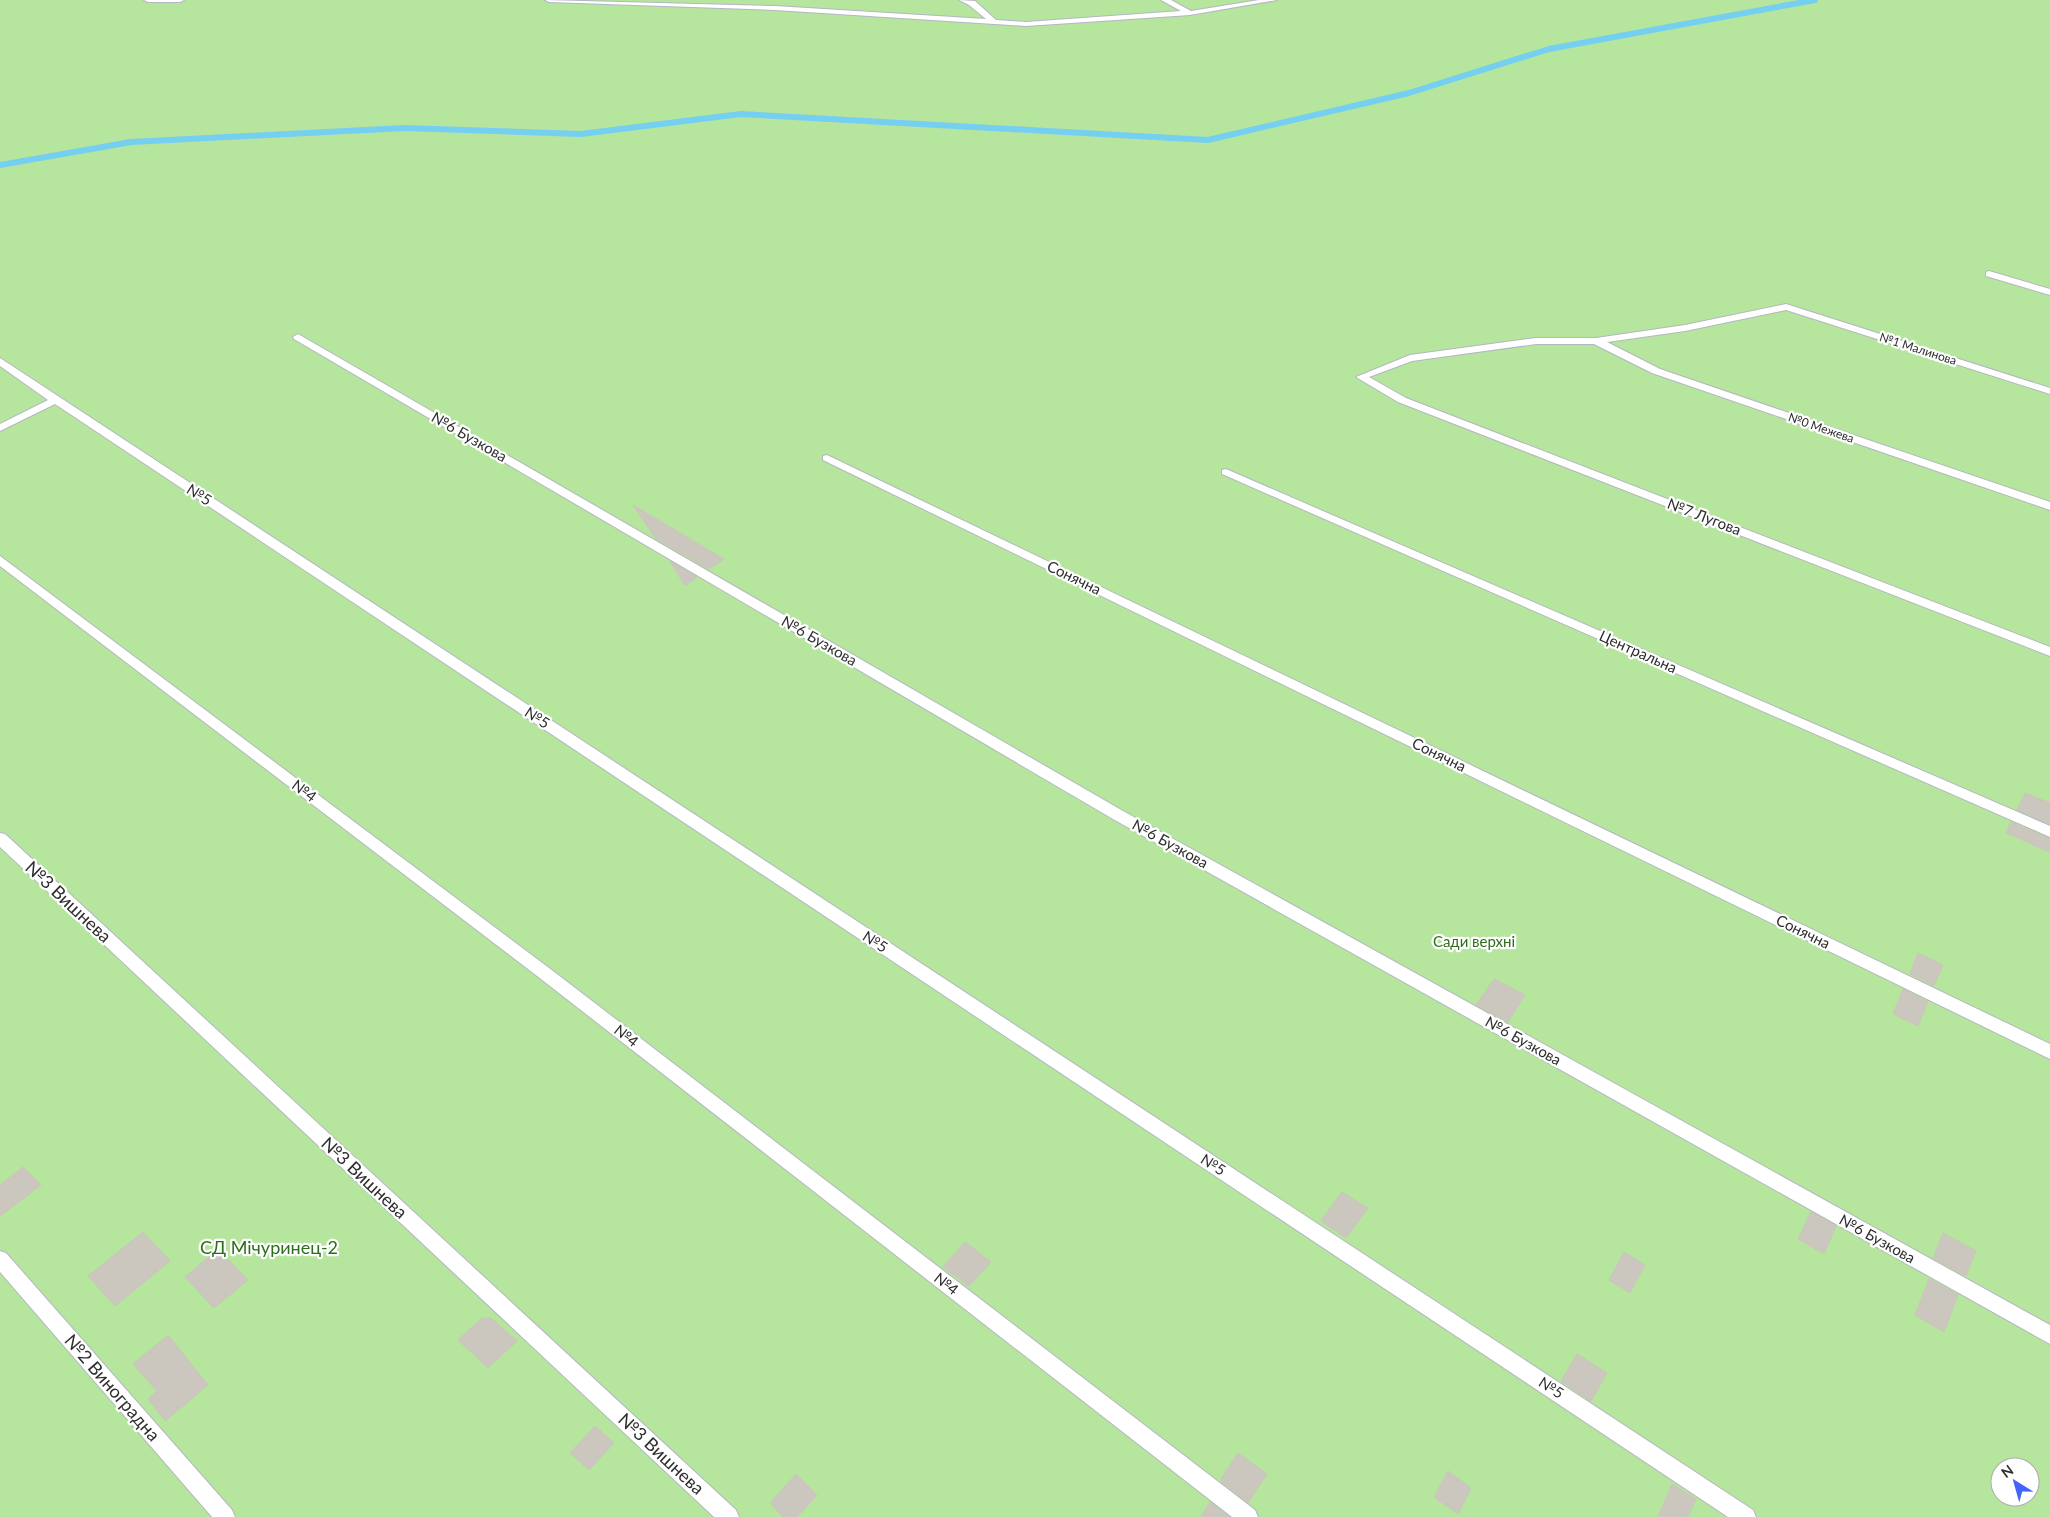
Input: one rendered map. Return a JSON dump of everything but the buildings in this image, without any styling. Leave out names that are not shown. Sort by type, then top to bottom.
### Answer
[{"type":"lane","points":[[148,0],[180,0]]},
{"type":"lane","points":[[549,0],[775,8],[1026,24],[1190,13],[1273,0]]},
{"type":"lane","points":[[755,0],[775,8]]},
{"type":"lane","points":[[963,0],[972,3],[994,22]]},
{"type":"lane","points":[[1165,0],[1190,13]]},
{"type":"lane","points":[[1989,274],[2050,292]]},
{"type":"lane","points":[[1596,341],[1685,328],[1786,307]]},
{"type":"lane","name":"№1 Малинова","points":[[1786,307],[2050,391]]},
{"type":"lane","name":"№6 Бузкова","points":[[298,338],[1110,810],[2050,1335]]},
{"type":"lane","name":"№7 Лугова","points":[[1596,341],[1536,341],[1410,358],[1361,377],[1402,400],[2050,652]]},
{"type":"lane","name":"№0 Межева","points":[[1596,341],[1656,372],[2050,506]]},
{"type":"lane","name":"№5","points":[[0,361],[56,400],[1746,1517]]},
{"type":"lane","points":[[0,428],[56,400]]},
{"type":"lane","name":"Сонячна","points":[[827,458],[2050,1052]]},
{"type":"lane","name":"Центральна","points":[[1226,472],[2050,832]]},
{"type":"lane","name":"№4","points":[[0,560],[554,981],[1248,1517]]},
{"type":"lane","name":"№3 Вишнева","points":[[0,838],[729,1517]]},
{"type":"lane","name":"№2 Виноградна","points":[[0,1259],[224,1517]]},
{"type":"green space","name":"Сади верхні","points":[[0,0],[2050,0],[2050,1517],[0,1517]]},
{"type":"waterway","points":[[0,165],[131,142],[404,128],[581,134],[741,114],[1208,140],[1409,93],[1549,49],[1815,0]]},
{"type":"park label","name":"СД Мічуринец-2","points":[[269,1248]]}]
